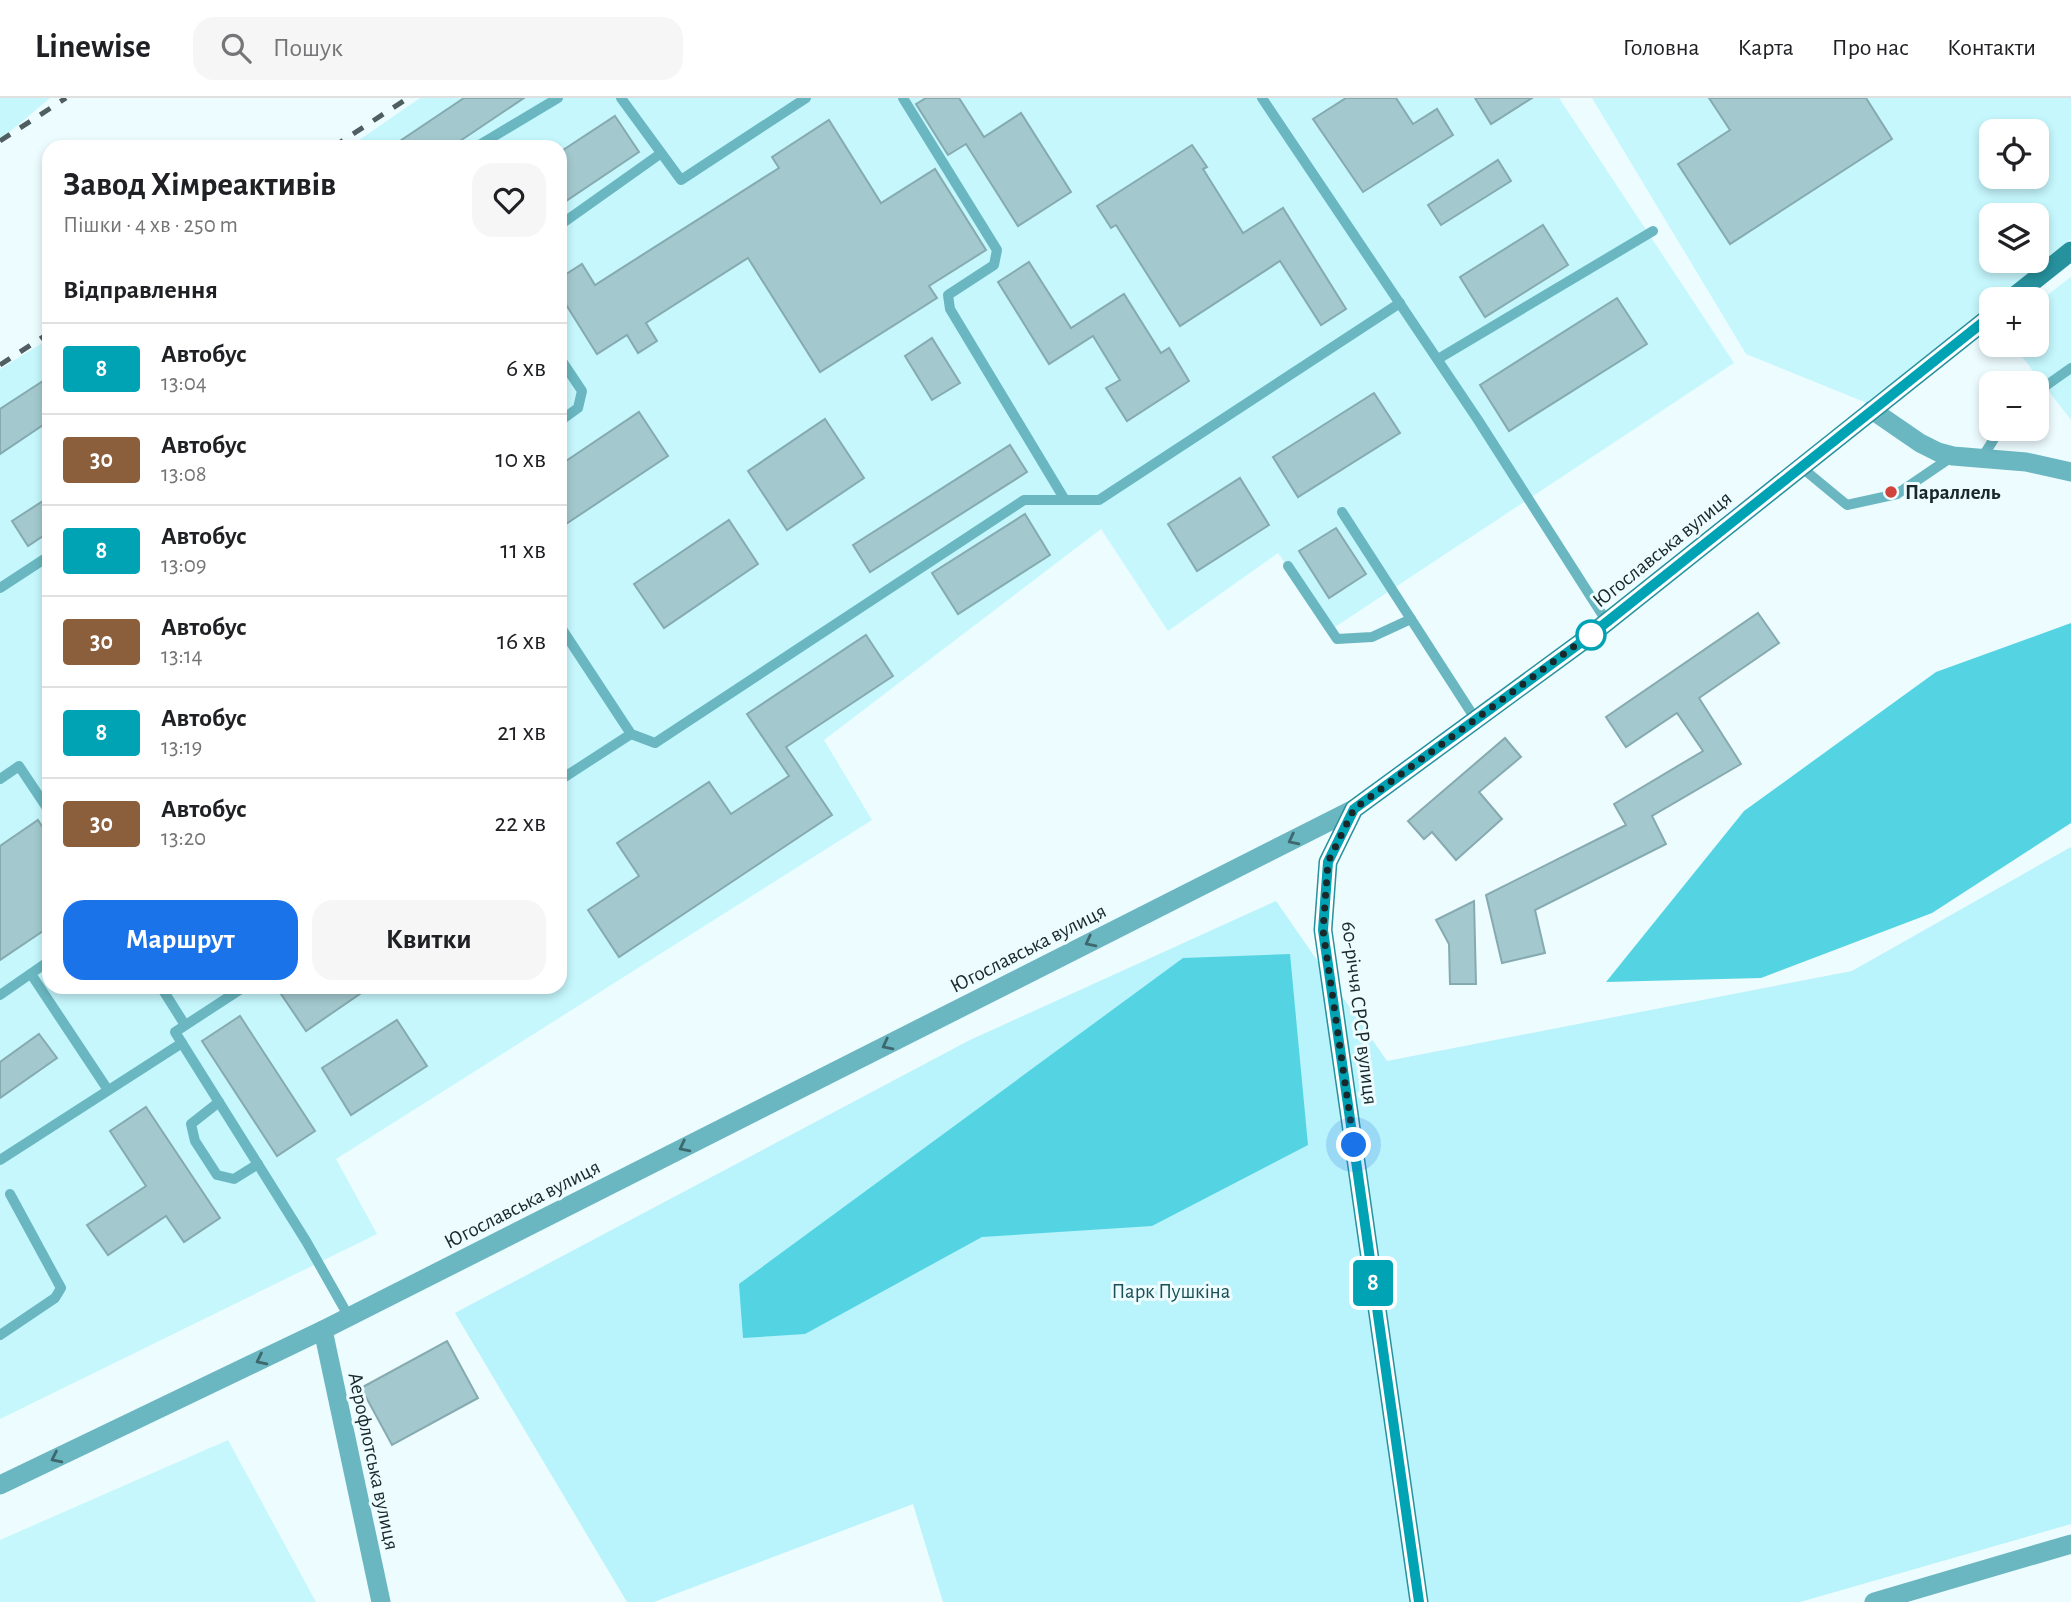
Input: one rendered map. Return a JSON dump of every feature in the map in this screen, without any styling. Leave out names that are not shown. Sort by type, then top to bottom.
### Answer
[{"type":"main road","points":[[2026,287],[2071,251]]},
{"type":"main road","name":"Югославська вулиця","points":[[1354,809],[1607,622],[1979,324]]},
{"type":"main road","name":"60-річчя СРСР вулиця","points":[[1354,809],[1328,862],[1323,930],[1419,1602]]},
{"type":"street","points":[[1872,410],[1920,443],[1953,456],[2026,462],[2071,472]]},
{"type":"street","name":"Югославська вулиця","points":[[0,1485],[323,1330],[1354,809]]},
{"type":"street","name":"Аерофлотська вулиця","points":[[323,1330],[381,1602]]},
{"type":"street","points":[[1874,1602],[2071,1544]]},
{"type":"lane","points":[[488,140],[558,98]]},
{"type":"lane","points":[[621,98],[681,180],[806,98]]},
{"type":"lane","points":[[903,98],[997,250],[994,265],[948,295],[950,309],[1065,500]]},
{"type":"lane","points":[[1262,98],[1438,359],[1607,622]]},
{"type":"lane","points":[[567,220],[660,154]]},
{"type":"lane","points":[[1438,359],[1653,231]]},
{"type":"lane","points":[[567,637],[631,734],[655,743],[1024,500],[1099,500],[1400,303]]},
{"type":"lane","points":[[567,368],[582,391],[578,408],[567,416]]},
{"type":"lane","points":[[2049,384],[2071,368]]},
{"type":"lane","points":[[1982,458],[1993,441]]},
{"type":"lane","points":[[1801,467],[1847,505],[1897,494],[1953,456]]},
{"type":"lane","points":[[1342,512],[1476,720]]},
{"type":"lane","points":[[0,588],[42,561]]},
{"type":"lane","points":[[1288,566],[1337,639],[1372,637],[1411,619]]},
{"type":"lane","points":[[567,775],[631,734]]},
{"type":"lane","points":[[0,779],[19,766],[42,800]]},
{"type":"lane","points":[[0,995],[42,966]]},
{"type":"lane","points":[[30,974],[42,992]]},
{"type":"lane","points":[[43,994],[108,1090]]},
{"type":"lane","points":[[165,994],[185,1026]]},
{"type":"lane","points":[[233,994],[175,1032],[349,1317]]},
{"type":"lane","points":[[0,1160],[182,1043]]},
{"type":"lane","points":[[219,1102],[191,1124],[195,1141],[217,1175],[234,1179],[258,1164]]},
{"type":"lane","points":[[0,1335],[55,1298],[61,1288],[10,1194]]},
{"type":"shaded area","points":[[0,98],[50,98],[0,140]]},
{"type":"shaded area","points":[[420,98],[1559,98],[1734,363],[1332,629],[1278,553],[1168,631],[1101,529],[824,740],[872,820],[336,1159],[377,1234],[0,1419],[0,369],[42,343],[42,994],[567,994],[567,140],[359,140]]},
{"type":"shaded area","points":[[1592,98],[2071,98],[2071,239],[2049,257],[2049,203],[1979,203],[1979,273],[2028,273],[2011,287],[1979,287],[1979,313],[1867,403],[1746,354]]},
{"type":"shaded area","points":[[2071,277],[2071,420],[2049,392],[2049,371],[2033,371],[2022,357],[2049,357],[2049,294]]},
{"type":"shaded area","points":[[228,1440],[316,1602],[0,1602],[0,1540]]},
{"type":"green space","name":"Парк Пушкіна","points":[[2071,847],[2071,1524],[1800,1602],[943,1602],[913,1504],[654,1602],[627,1602],[455,1313],[970,1040],[1276,901],[1387,1061],[1852,971]]},
{"type":"water","points":[[2071,623],[2071,823],[1932,913],[1761,978],[1606,982],[1744,811],[1936,672]]},
{"type":"water","points":[[1290,954],[1308,1145],[1152,1226],[982,1237],[805,1334],[743,1338],[739,1284],[1183,958]]},
{"type":"building","points":[[464,98],[524,98],[461,140],[401,140]]},
{"type":"building","points":[[926,98],[959,98],[984,137],[1021,113],[1071,192],[1018,226],[966,144],[948,155],[916,104]]},
{"type":"building","points":[[1346,98],[1396,98],[1413,124],[1437,109],[1453,135],[1363,192],[1313,119]]},
{"type":"building","points":[[1475,98],[1532,98],[1491,124]]},
{"type":"building","points":[[1709,98],[1866,98],[1892,139],[1730,244],[1678,164],[1730,130]]},
{"type":"building","points":[[615,116],[639,152],[567,200],[567,147]]},
{"type":"building","points":[[829,120],[881,203],[935,169],[986,250],[929,286],[937,298],[820,372],[748,258],[646,323],[657,341],[638,353],[627,335],[597,354],[567,306],[567,274],[582,264],[595,285],[779,168],[772,157]]},
{"type":"building","points":[[1192,145],[1207,167],[1203,169],[1243,233],[1283,208],[1346,309],[1321,325],[1280,261],[1180,326],[1116,225],[1111,228],[1097,206]]},
{"type":"building","points":[[1498,160],[1511,181],[1441,225],[1428,205]]},
{"type":"building","points":[[1543,225],[1568,265],[1485,317],[1460,277]]},
{"type":"building","points":[[1029,262],[1071,328],[1124,294],[1161,353],[1169,348],[1189,381],[1127,421],[1106,388],[1120,380],[1093,336],[1049,364],[998,282]]},
{"type":"building","points":[[1617,298],[1647,344],[1509,431],[1480,385]]},
{"type":"building","points":[[932,338],[960,383],[932,400],[905,356]]},
{"type":"building","points":[[42,382],[42,426],[0,454],[0,409]]},
{"type":"building","points":[[1374,393],[1400,433],[1298,497],[1273,457]]},
{"type":"building","points":[[639,412],[668,456],[567,523],[567,460]]},
{"type":"building","points":[[825,419],[864,478],[787,530],[748,471]]},
{"type":"building","points":[[1010,445],[1027,472],[870,572],[853,545]]},
{"type":"building","points":[[1240,478],[1269,525],[1197,571],[1168,524]]},
{"type":"building","points":[[42,502],[42,537],[28,546],[12,521]]},
{"type":"building","points":[[1025,514],[1050,555],[958,614],[932,573]]},
{"type":"building","points":[[729,520],[758,564],[664,628],[634,584]]},
{"type":"building","points":[[1336,528],[1366,574],[1329,598],[1299,551]]},
{"type":"building","points":[[1758,613],[1779,643],[1699,698],[1741,764],[1652,816],[1666,844],[1535,910],[1545,953],[1502,963],[1486,895],[1626,825],[1614,804],[1703,751],[1677,713],[1626,747],[1606,717]]},
{"type":"building","points":[[866,635],[893,676],[786,747],[832,815],[619,957],[588,910],[639,876],[617,843],[709,782],[731,814],[789,776],[747,714]]},
{"type":"building","points":[[1505,738],[1521,757],[1479,792],[1502,819],[1456,860],[1432,832],[1424,839],[1408,821]]},
{"type":"building","points":[[38,820],[42,826],[42,932],[0,960],[0,846]]},
{"type":"building","points":[[1474,901],[1476,984],[1450,984],[1449,944],[1436,920]]},
{"type":"building","points":[[281,994],[360,994],[306,1031]]},
{"type":"building","points":[[240,1016],[315,1131],[277,1156],[202,1041]]},
{"type":"building","points":[[397,1020],[427,1066],[351,1115],[322,1068]]},
{"type":"building","points":[[39,1034],[57,1058],[0,1098],[0,1062]]},
{"type":"building","points":[[146,1107],[220,1218],[184,1242],[166,1216],[108,1255],[87,1225],[146,1186],[110,1131]]},
{"type":"building","points":[[447,1341],[478,1398],[392,1445],[361,1388]]},
{"type":"railway","points":[[0,141],[66,98]]},
{"type":"railway","points":[[344,140],[408,98]]},
{"type":"railway","points":[[0,365],[42,338]]},
{"type":"bus line","name":"8","points":[[1419,1602],[1323,930],[1328,862],[1354,809],[1583,641],[1979,325]]},
{"type":"place","name":"Параллель","points":[[1891,492]]},
{"type":"route","points":[[1354,1145],[1323,930],[1328,862],[1354,809],[1595,631],[1591,635]]}]
